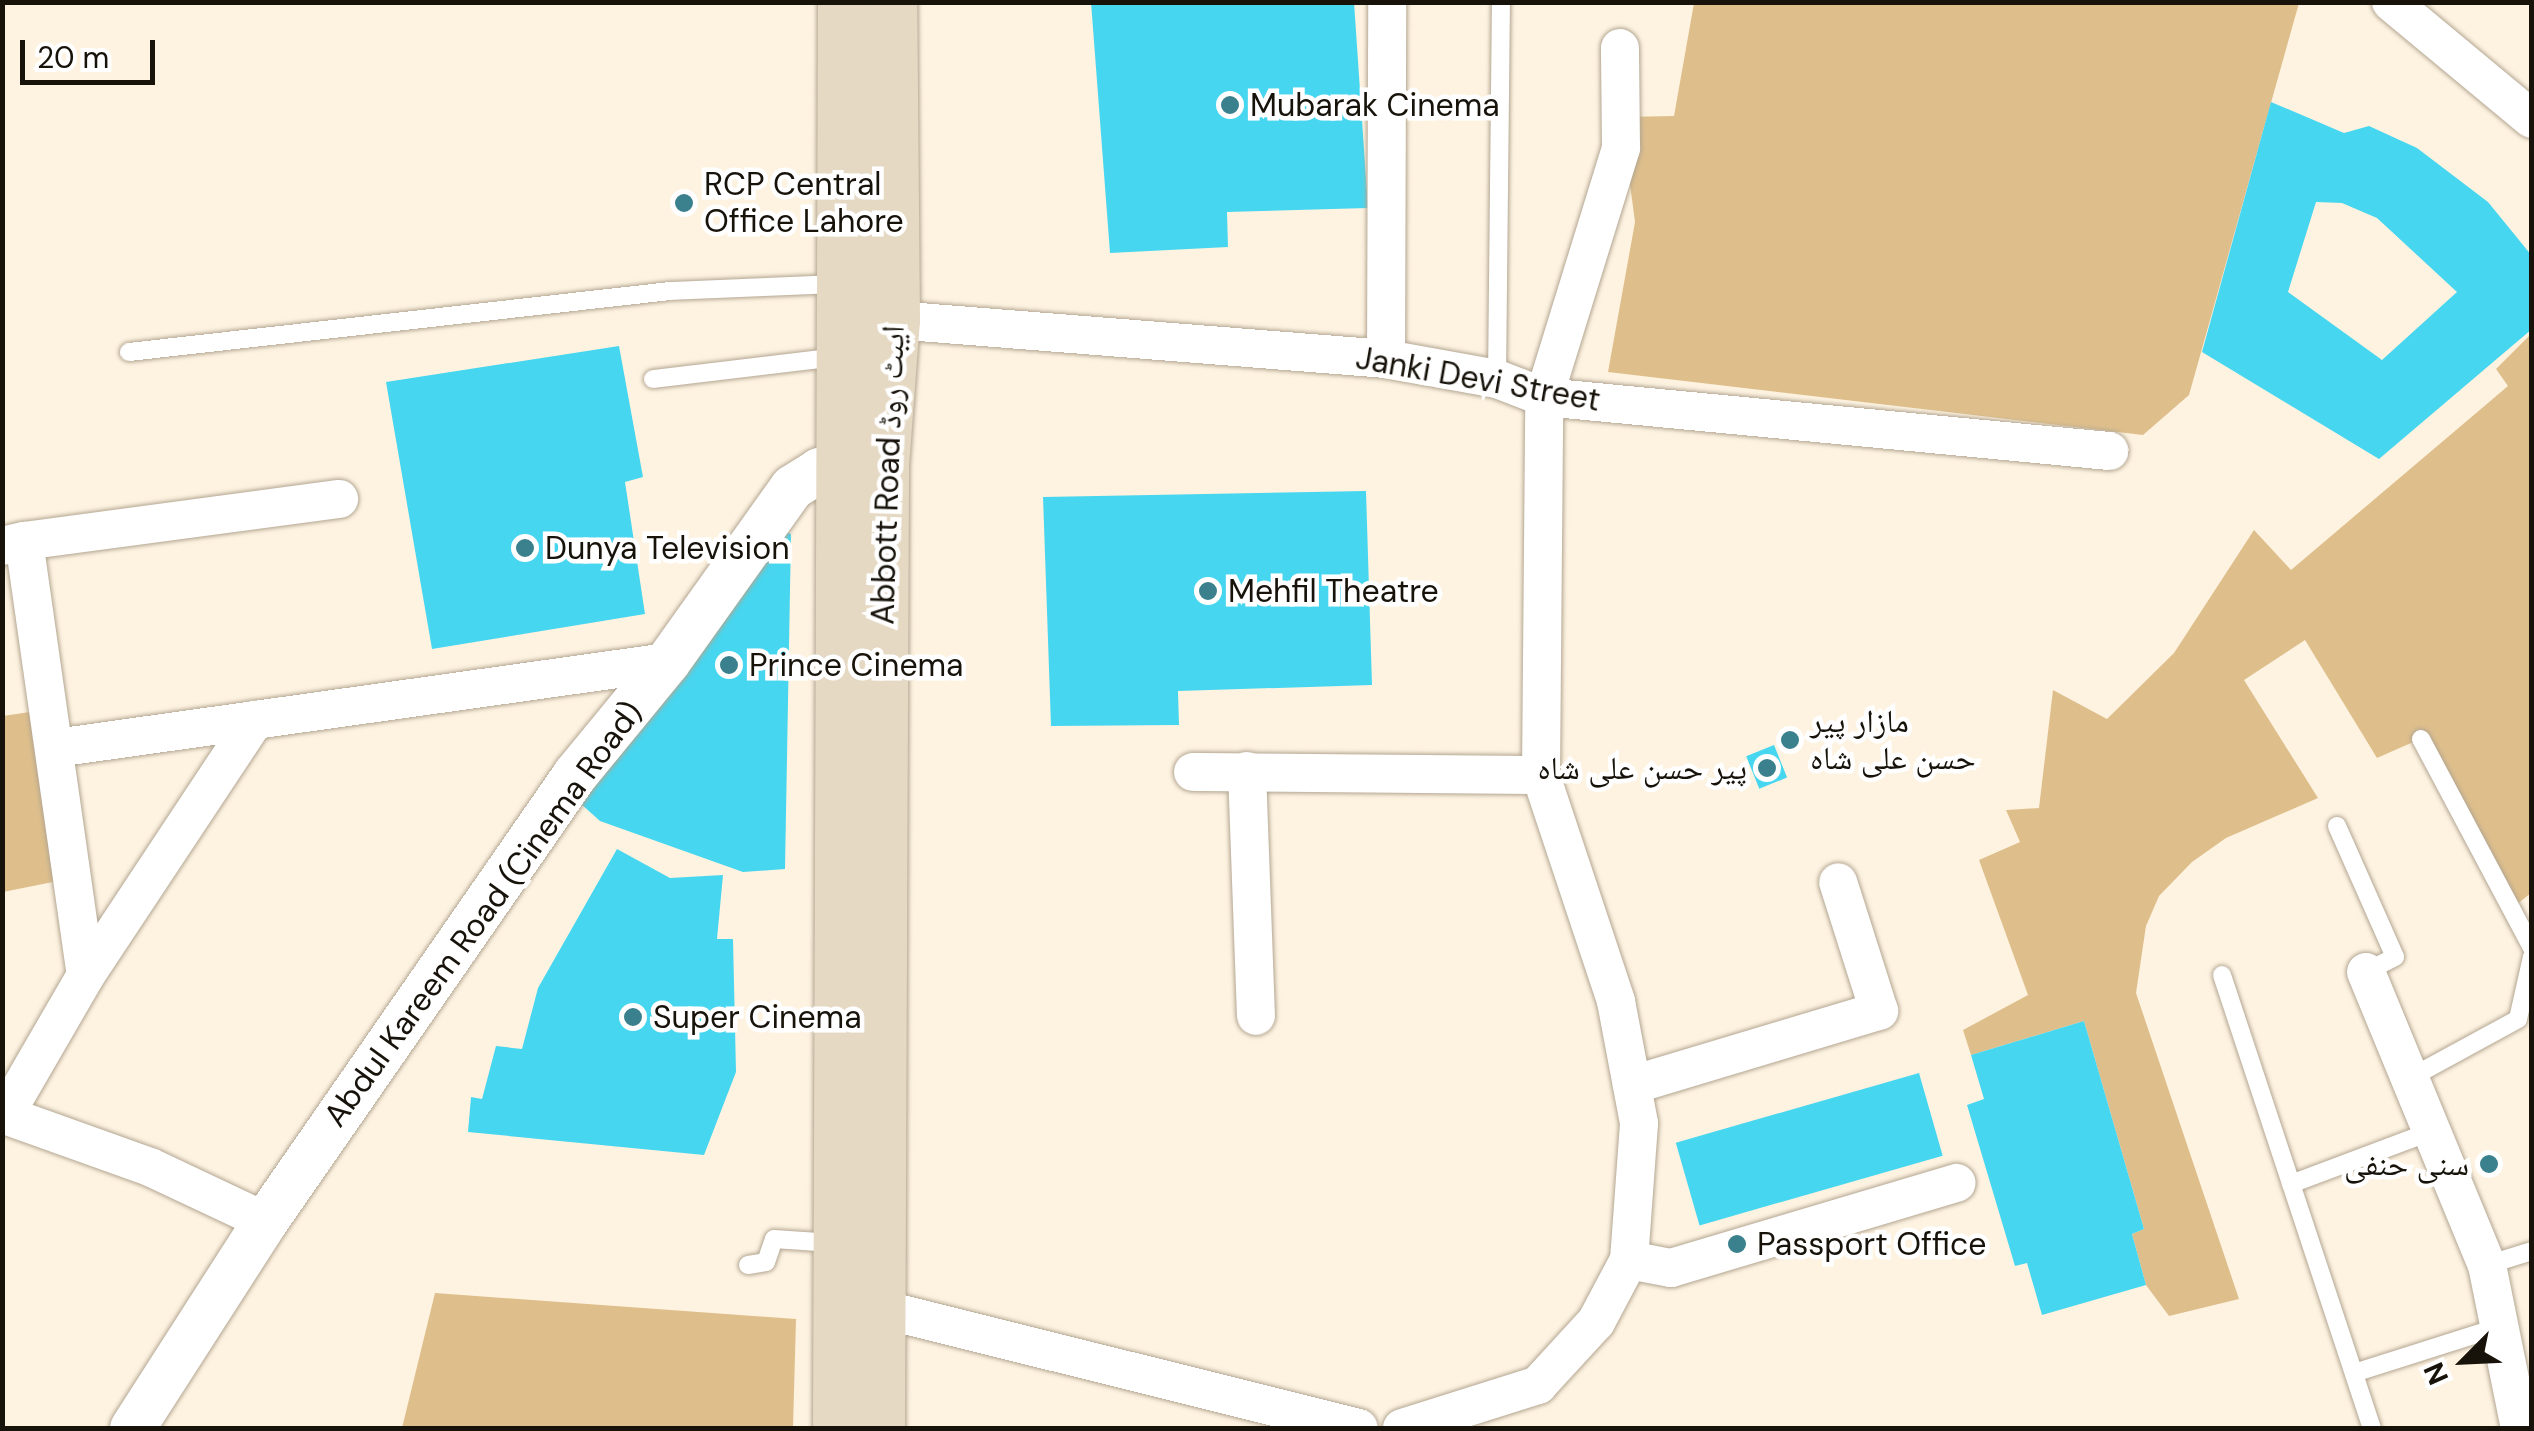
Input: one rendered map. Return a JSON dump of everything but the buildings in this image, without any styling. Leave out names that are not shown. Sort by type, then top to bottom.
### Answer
[{"type":"main road","name":"Abbott Road ایبٹ روڈ","points":[[844,2],[862,466],[860,1304],[878,1428]]},
{"type":"main road","name":"Abbott Road ایبٹ روڈ","points":[[857,320],[891,2]]},
{"type":"main road","name":"Abbott Road ایبٹ روڈ","points":[[839,1428],[860,1304],[839,1244],[862,466]]},
{"type":"street","points":[[1386,359],[1387,2]]},
{"type":"street","points":[[2390,2],[2532,119]]},
{"type":"street","points":[[1402,1428],[1538,1385],[1596,1322],[1629,1260],[1639,1123],[1616,1001],[1541,775],[1544,398],[1622,148],[1620,48]]},
{"type":"street","name":"Janki Devi Street","points":[[857,320],[1386,359],[1497,379],[1544,398],[2110,451]]},
{"type":"street","name":"Abdul Kareem Road (Cinema Road)","points":[[132,1428],[265,1221],[575,774],[667,662],[792,488],[819,470],[862,466]]},
{"type":"street","points":[[86,974],[56,748],[13,543],[340,498]]},
{"type":"street","points":[[56,748],[667,662]]},
{"type":"street","points":[[255,720],[86,974],[4,1115],[150,1168],[265,1221]]},
{"type":"street","points":[[1247,771],[1256,1016]]},
{"type":"street","points":[[1193,772],[1541,775]]},
{"type":"street","points":[[1632,1085],[1880,1010],[1838,882]]},
{"type":"street","points":[[2366,972],[2486,1265],[2520,1428]]},
{"type":"street","points":[[1629,1260],[1671,1268],[1957,1183]]},
{"type":"street","points":[[860,1304],[1359,1428]]},
{"type":"lane","points":[[1497,379],[1501,2]]},
{"type":"lane","points":[[128,352],[670,291],[857,320]]},
{"type":"lane","points":[[653,378],[857,320]]},
{"type":"lane","points":[[2421,739],[2532,948]]},
{"type":"lane","points":[[2337,826],[2395,957],[2366,972]]},
{"type":"lane","points":[[2410,1078],[2518,1019],[2532,957]]},
{"type":"lane","points":[[2222,975],[2372,1428]]},
{"type":"lane","points":[[2291,1184],[2432,1131]]},
{"type":"lane","points":[[748,1265],[766,1262],[774,1239],[839,1244]]},
{"type":"lane","points":[[2486,1265],[2532,1251]]},
{"type":"lane","points":[[2354,1373],[2499,1327]]},
{"type":"shaded area","points":[[1694,3],[2299,3],[2189,395],[2143,435],[1608,372],[1635,222],[1621,117],[1674,116]]},
{"type":"shaded area","points":[[2531,334],[2531,893],[2511,909],[2420,739],[2377,758],[2305,640],[2244,680],[2318,798],[2226,838],[2192,862],[2159,896],[2146,926],[2136,993],[2239,1299],[2169,1316],[2146,1285],[2132,1234],[2144,1229],[2084,1021],[1971,1055],[1963,1030],[2028,995],[1979,860],[2020,842],[2006,810],[2039,808],[2053,690],[2107,719],[2174,653],[2254,530],[2291,570],[2508,386],[2496,369]]},
{"type":"shaded area","points":[[50,709],[73,878],[3,892],[3,716]]},
{"type":"shaded area","points":[[435,1293],[796,1319],[793,1428],[402,1428]]},
{"type":"place","name":"Mubarak Cinema","points":[[1230,105]]},
{"type":"place","name":"RCP Central Office Lahore","points":[[684,203]]},
{"type":"place","name":"Dunya Television","points":[[525,548]]},
{"type":"place","name":"Mehfil Theatre","points":[[1208,591]]},
{"type":"place","name":"Prince Cinema","points":[[729,665]]},
{"type":"place","name":"مازار پیر حسن علی شاہ","points":[[1790,740]]},
{"type":"place","name":"پیر حسن علی شاہ","points":[[1767,768]]},
{"type":"place","name":"Super Cinema","points":[[633,1017]]},
{"type":"place","name":"سنی حنفی","points":[[2489,1164]]},
{"type":"place","name":"Passport Office","points":[[1737,1244]]}]
